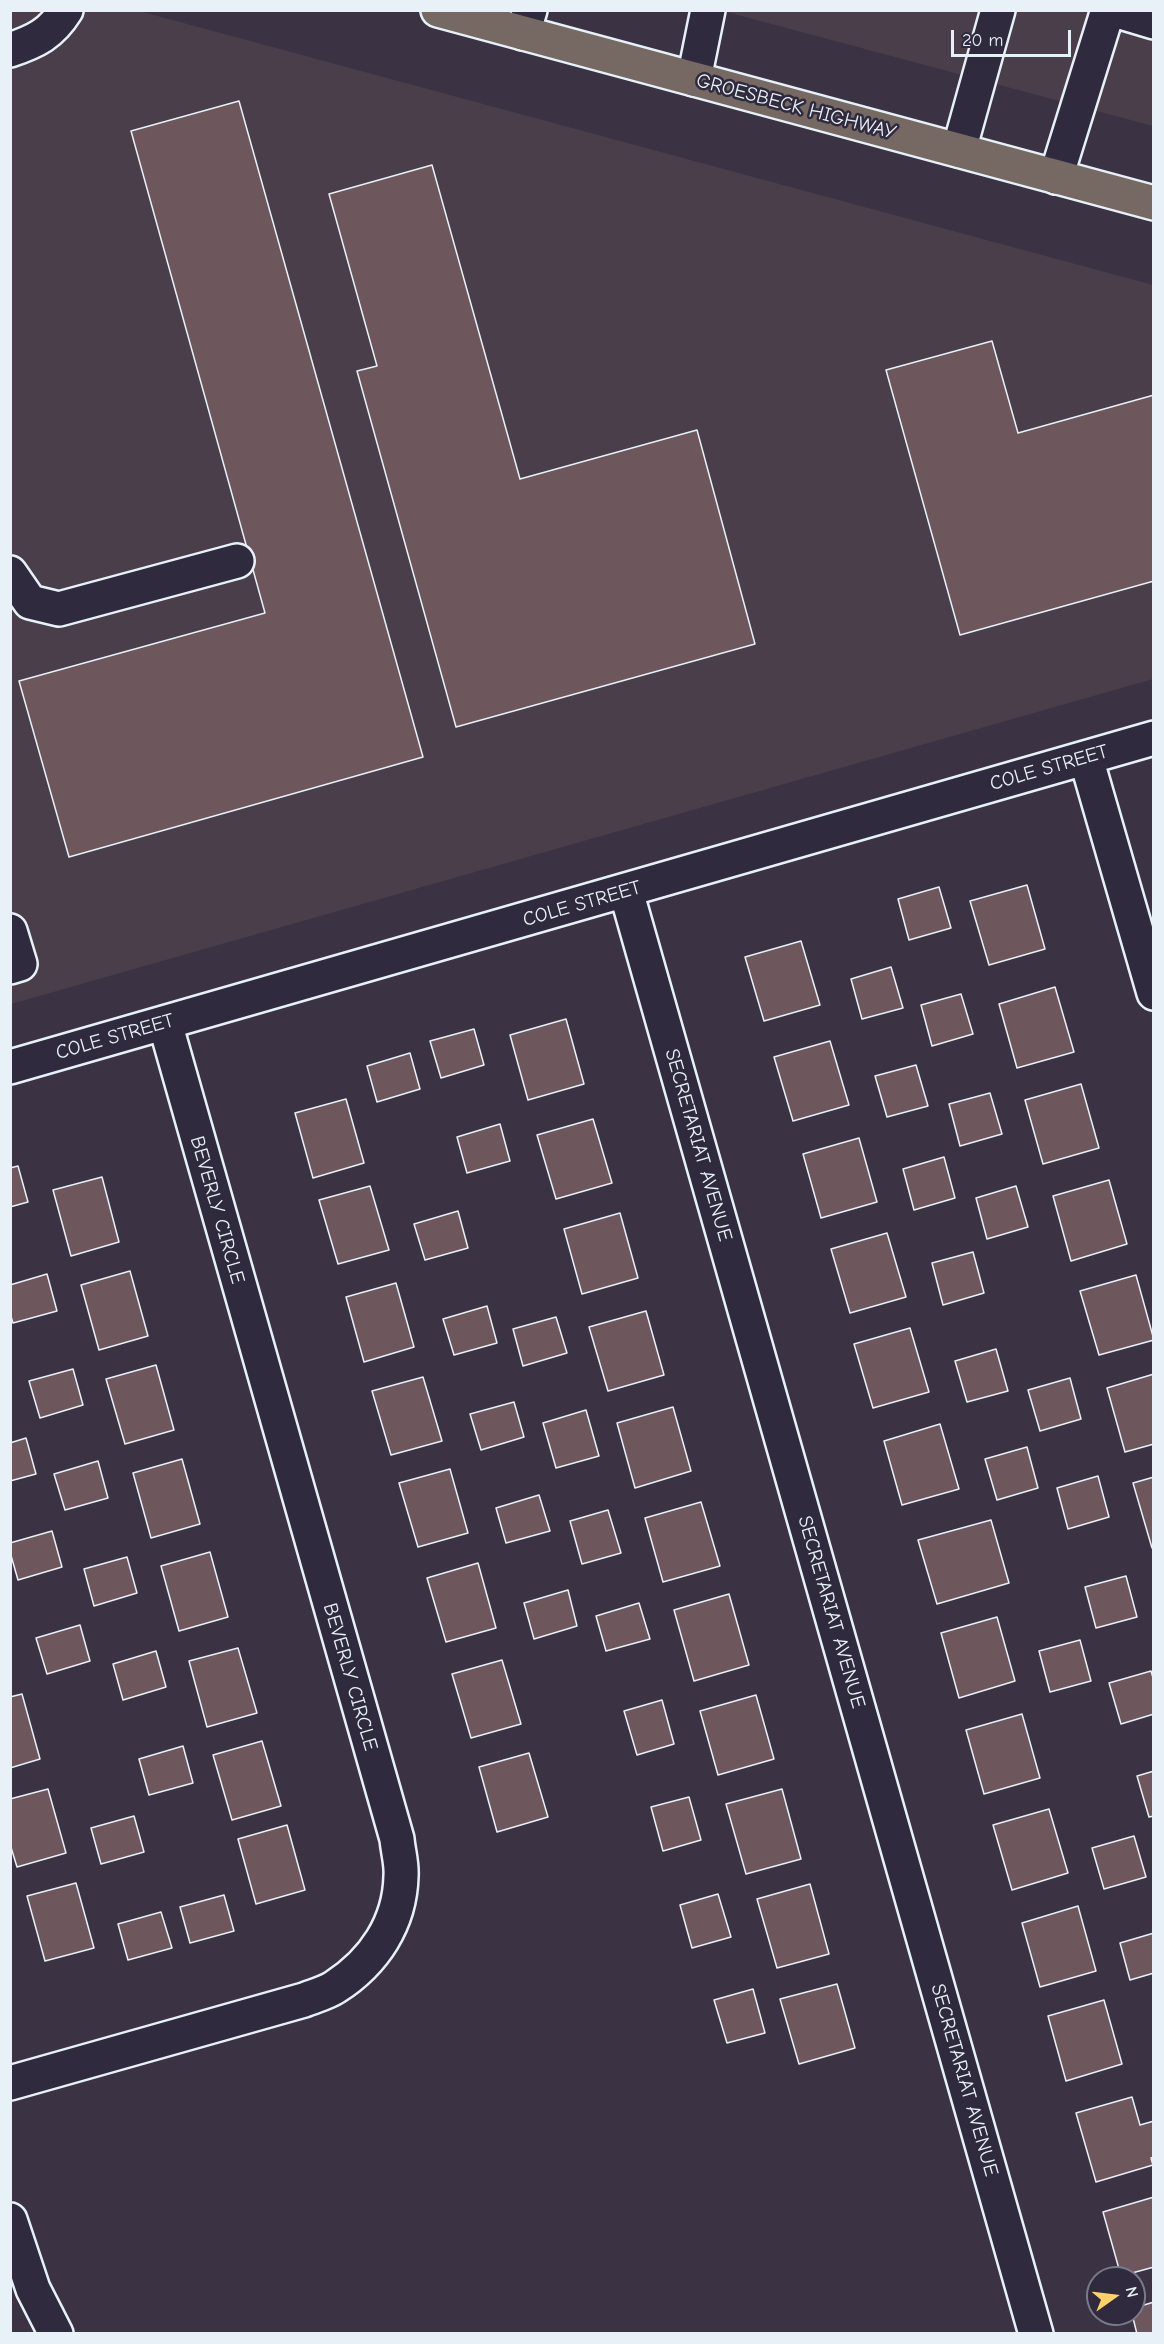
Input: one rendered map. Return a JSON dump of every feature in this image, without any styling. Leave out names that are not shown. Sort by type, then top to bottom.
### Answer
[{"type":"main road","name":"GROESBECK HIGHWAY","points":[[438,10],[526,22],[694,79],[1154,203]]},
{"type":"street","points":[[10,50],[33,42],[56,27],[66,10]]},
{"type":"street","points":[[694,79],[708,10]]},
{"type":"street","points":[[959,150],[998,10]]},
{"type":"street","points":[[1056,177],[1107,10]]},
{"type":"street","points":[[1114,10],[1154,22]]},
{"type":"street","points":[[10,573],[30,603],[58,609],[237,561]]},
{"type":"street","name":"COLE STREET","points":[[10,1067],[1154,738]]},
{"type":"street","points":[[1086,758],[1154,993]]},
{"type":"street","name":"SECRETARIAT AVENUE","points":[[626,891],[1036,2334]]},
{"type":"street","points":[[10,931],[20,964],[10,967]]},
{"type":"street","name":"BEVERLY CIRCLE","points":[[10,2083],[304,2000],[333,1989],[362,1967],[386,1936],[399,1901],[401,1874],[397,1839],[165,1023]]},
{"type":"street","points":[[10,2220],[33,2289],[56,2334]]},
{"type":"shaded area","points":[[11,11],[139,11],[1153,285],[1153,679],[11,1004]]},
{"type":"shaded area","points":[[723,11],[1153,11],[1153,126]]},
{"type":"building","points":[[239,101],[423,757],[69,857],[19,681],[265,613],[131,131]]},
{"type":"building","points":[[432,165],[520,479],[697,430],[755,644],[456,727],[357,371],[377,366],[329,194]]},
{"type":"building","points":[[992,341],[1018,433],[1154,395],[1154,581],[960,635],[886,370]]},
{"type":"building","points":[[1027,885],[1045,949],[989,965],[970,901]]},
{"type":"building","points":[[939,887],[951,928],[909,940],[898,899]]},
{"type":"building","points":[[801,941],[820,1005],[764,1021],[745,957]]},
{"type":"building","points":[[891,967],[903,1008],[862,1019],[851,979]]},
{"type":"building","points":[[1055,987],[1074,1052],[1017,1068],[999,1004]]},
{"type":"building","points":[[961,994],[973,1034],[932,1046],[921,1005]]},
{"type":"building","points":[[566,1019],[584,1084],[528,1100],[510,1035]]},
{"type":"building","points":[[474,1029],[484,1065],[441,1078],[430,1041]]},
{"type":"building","points":[[830,1041],[849,1105],[793,1121],[774,1057]]},
{"type":"building","points":[[410,1053],[420,1089],[377,1102],[367,1066]]},
{"type":"building","points":[[916,1065],[928,1106],[887,1117],[875,1076]]},
{"type":"building","points":[[1081,1084],[1099,1148],[1043,1164],[1025,1100]]},
{"type":"building","points":[[990,1093],[1002,1134],[960,1146],[949,1104]]},
{"type":"building","points":[[346,1099],[364,1163],[313,1178],[295,1113]]},
{"type":"building","points":[[593,1119],[612,1183],[556,1199],[537,1135]]},
{"type":"building","points":[[500,1124],[510,1161],[467,1173],[457,1137]]},
{"type":"building","points":[[859,1138],[877,1202],[821,1218],[803,1154]]},
{"type":"building","points":[[944,1157],[955,1198],[914,1210],[903,1169]]},
{"type":"building","points":[[18,1166],[28,1202],[10,1207],[10,1168]]},
{"type":"building","points":[[102,1177],[119,1242],[71,1256],[53,1190]]},
{"type":"building","points":[[1109,1180],[1127,1244],[1071,1261],[1053,1196]]},
{"type":"building","points":[[370,1186],[389,1250],[338,1264],[319,1200]]},
{"type":"building","points":[[1016,1186],[1028,1227],[987,1239],[976,1198]]},
{"type":"building","points":[[458,1211],[468,1248],[425,1260],[414,1224]]},
{"type":"building","points":[[620,1213],[638,1278],[582,1294],[564,1229]]},
{"type":"building","points":[[887,1233],[906,1297],[850,1313],[831,1249]]},
{"type":"building","points":[[973,1252],[984,1293],[943,1305],[932,1263]]},
{"type":"building","points":[[130,1271],[148,1336],[99,1350],[81,1285]]},
{"type":"building","points":[[47,1274],[57,1311],[13,1323],[10,1313],[10,1285]]},
{"type":"building","points":[[1136,1275],[1154,1340],[1099,1355],[1080,1291]]},
{"type":"building","points":[[396,1283],[414,1347],[364,1362],[346,1297]]},
{"type":"building","points":[[487,1306],[497,1343],[454,1355],[443,1319]]},
{"type":"building","points":[[646,1311],[664,1375],[608,1391],[589,1327]]},
{"type":"building","points":[[556,1317],[567,1353],[523,1366],[513,1329]]},
{"type":"building","points":[[910,1328],[929,1392],[873,1408],[854,1344]]},
{"type":"building","points":[[996,1349],[1008,1391],[967,1402],[955,1361]]},
{"type":"building","points":[[156,1365],[174,1430],[125,1444],[106,1379]]},
{"type":"building","points":[[73,1369],[83,1405],[40,1418],[29,1381]]},
{"type":"building","points":[[1154,1374],[1154,1444],[1125,1452],[1107,1388]]},
{"type":"building","points":[[423,1377],[442,1441],[391,1455],[372,1391]]},
{"type":"building","points":[[1070,1378],[1081,1419],[1040,1431],[1028,1390]]},
{"type":"building","points":[[514,1402],[524,1437],[481,1450],[470,1414]]},
{"type":"building","points":[[673,1407],[691,1471],[635,1488],[617,1423]]},
{"type":"building","points":[[586,1410],[599,1456],[556,1468],[543,1423]]},
{"type":"building","points":[[940,1424],[959,1489],[902,1505],[884,1441]]},
{"type":"building","points":[[26,1438],[36,1474],[10,1481],[10,1443]]},
{"type":"building","points":[[1027,1447],[1038,1488],[997,1500],[985,1459]]},
{"type":"building","points":[[182,1459],[200,1524],[151,1538],[133,1473]]},
{"type":"building","points":[[98,1461],[108,1498],[65,1510],[54,1474]]},
{"type":"building","points":[[450,1469],[468,1533],[418,1547],[399,1483]]},
{"type":"building","points":[[1098,1476],[1109,1517],[1068,1529],[1057,1488]]},
{"type":"building","points":[[1154,1477],[1154,1547],[1152,1548],[1133,1483]]},
{"type":"building","points":[[539,1495],[550,1531],[506,1543],[496,1508]]},
{"type":"building","points":[[701,1502],[720,1566],[663,1582],[645,1518]]},
{"type":"building","points":[[608,1510],[621,1553],[582,1564],[570,1521]]},
{"type":"building","points":[[991,1520],[1009,1583],[937,1604],[918,1540]]},
{"type":"building","points":[[52,1531],[62,1567],[18,1580],[10,1552],[10,1543]]},
{"type":"building","points":[[210,1552],[228,1617],[179,1631],[161,1566]]},
{"type":"building","points":[[127,1557],[137,1593],[94,1606],[84,1569]]},
{"type":"building","points":[[478,1563],[496,1628],[446,1642],[427,1578]]},
{"type":"building","points":[[1126,1576],[1137,1617],[1096,1628],[1085,1587]]},
{"type":"building","points":[[568,1590],[577,1626],[534,1639],[524,1603]]},
{"type":"building","points":[[729,1594],[749,1665],[694,1681],[674,1610]]},
{"type":"building","points":[[639,1603],[650,1639],[606,1651],[596,1616]]},
{"type":"building","points":[[997,1617],[1015,1681],[959,1698],[941,1633]]},
{"type":"building","points":[[80,1625],[90,1661],[47,1674],[36,1638]]},
{"type":"building","points":[[1080,1640],[1091,1681],[1050,1692],[1039,1651]]},
{"type":"building","points":[[238,1648],[257,1713],[207,1727],[189,1661]]},
{"type":"building","points":[[156,1651],[166,1687],[123,1700],[113,1664]]},
{"type":"building","points":[[502,1660],[521,1724],[471,1738],[452,1674]]},
{"type":"building","points":[[1151,1671],[1154,1681],[1154,1714],[1121,1724],[1109,1683]]},
{"type":"building","points":[[22,1694],[40,1759],[10,1768],[10,1697]]},
{"type":"building","points":[[756,1695],[774,1759],[718,1775],[700,1711]]},
{"type":"building","points":[[662,1700],[674,1744],[637,1755],[624,1711]]},
{"type":"building","points":[[1022,1714],[1040,1778],[984,1794],[966,1730]]},
{"type":"building","points":[[262,1741],[281,1806],[232,1820],[213,1755]]},
{"type":"building","points":[[183,1746],[193,1783],[149,1795],[139,1759]]},
{"type":"building","points":[[529,1753],[548,1817],[497,1832],[479,1767]]},
{"type":"building","points":[[1154,1771],[1154,1816],[1149,1817],[1137,1776]]},
{"type":"building","points":[[48,1789],[66,1853],[17,1867],[10,1844],[10,1799]]},
{"type":"building","points":[[782,1789],[801,1859],[746,1874],[726,1804]]},
{"type":"building","points":[[689,1797],[701,1840],[663,1851],[651,1807]]},
{"type":"building","points":[[1049,1809],[1068,1873],[1012,1890],[993,1825]]},
{"type":"building","points":[[134,1816],[144,1852],[101,1864],[91,1828]]},
{"type":"building","points":[[287,1825],[305,1890],[256,1904],[238,1839]]},
{"type":"building","points":[[1134,1836],[1146,1877],[1104,1889],[1092,1848]]},
{"type":"building","points":[[76,1883],[94,1948],[45,1961],[27,1896]]},
{"type":"building","points":[[810,1884],[829,1954],[777,1968],[757,1899]]},
{"type":"building","points":[[718,1894],[731,1937],[692,1948],[680,1905]]},
{"type":"building","points":[[224,1895],[234,1931],[190,1943],[180,1907]]},
{"type":"building","points":[[1078,1906],[1096,1971],[1040,1987],[1022,1923]]},
{"type":"building","points":[[161,1912],[172,1948],[128,1960],[118,1924]]},
{"type":"building","points":[[1154,1933],[1154,1973],[1130,1980],[1120,1943]]},
{"type":"building","points":[[837,1984],[855,2048],[799,2064],[780,1999]]},
{"type":"building","points":[[753,1989],[765,2033],[727,2043],[714,2000]]},
{"type":"building","points":[[1104,2000],[1122,2064],[1066,2081],[1048,2016]]},
{"type":"building","points":[[1132,2097],[1140,2125],[1154,2121],[1154,2157],[1151,2158],[1153,2165],[1096,2182],[1076,2113]]},
{"type":"building","points":[[1154,2197],[1154,2267],[1146,2269],[1146,2266],[1118,2266],[1103,2212]]},
{"type":"building","points":[[1154,2302],[1154,2334],[1137,2334],[1135,2326],[1146,2326],[1146,2304]]}]
